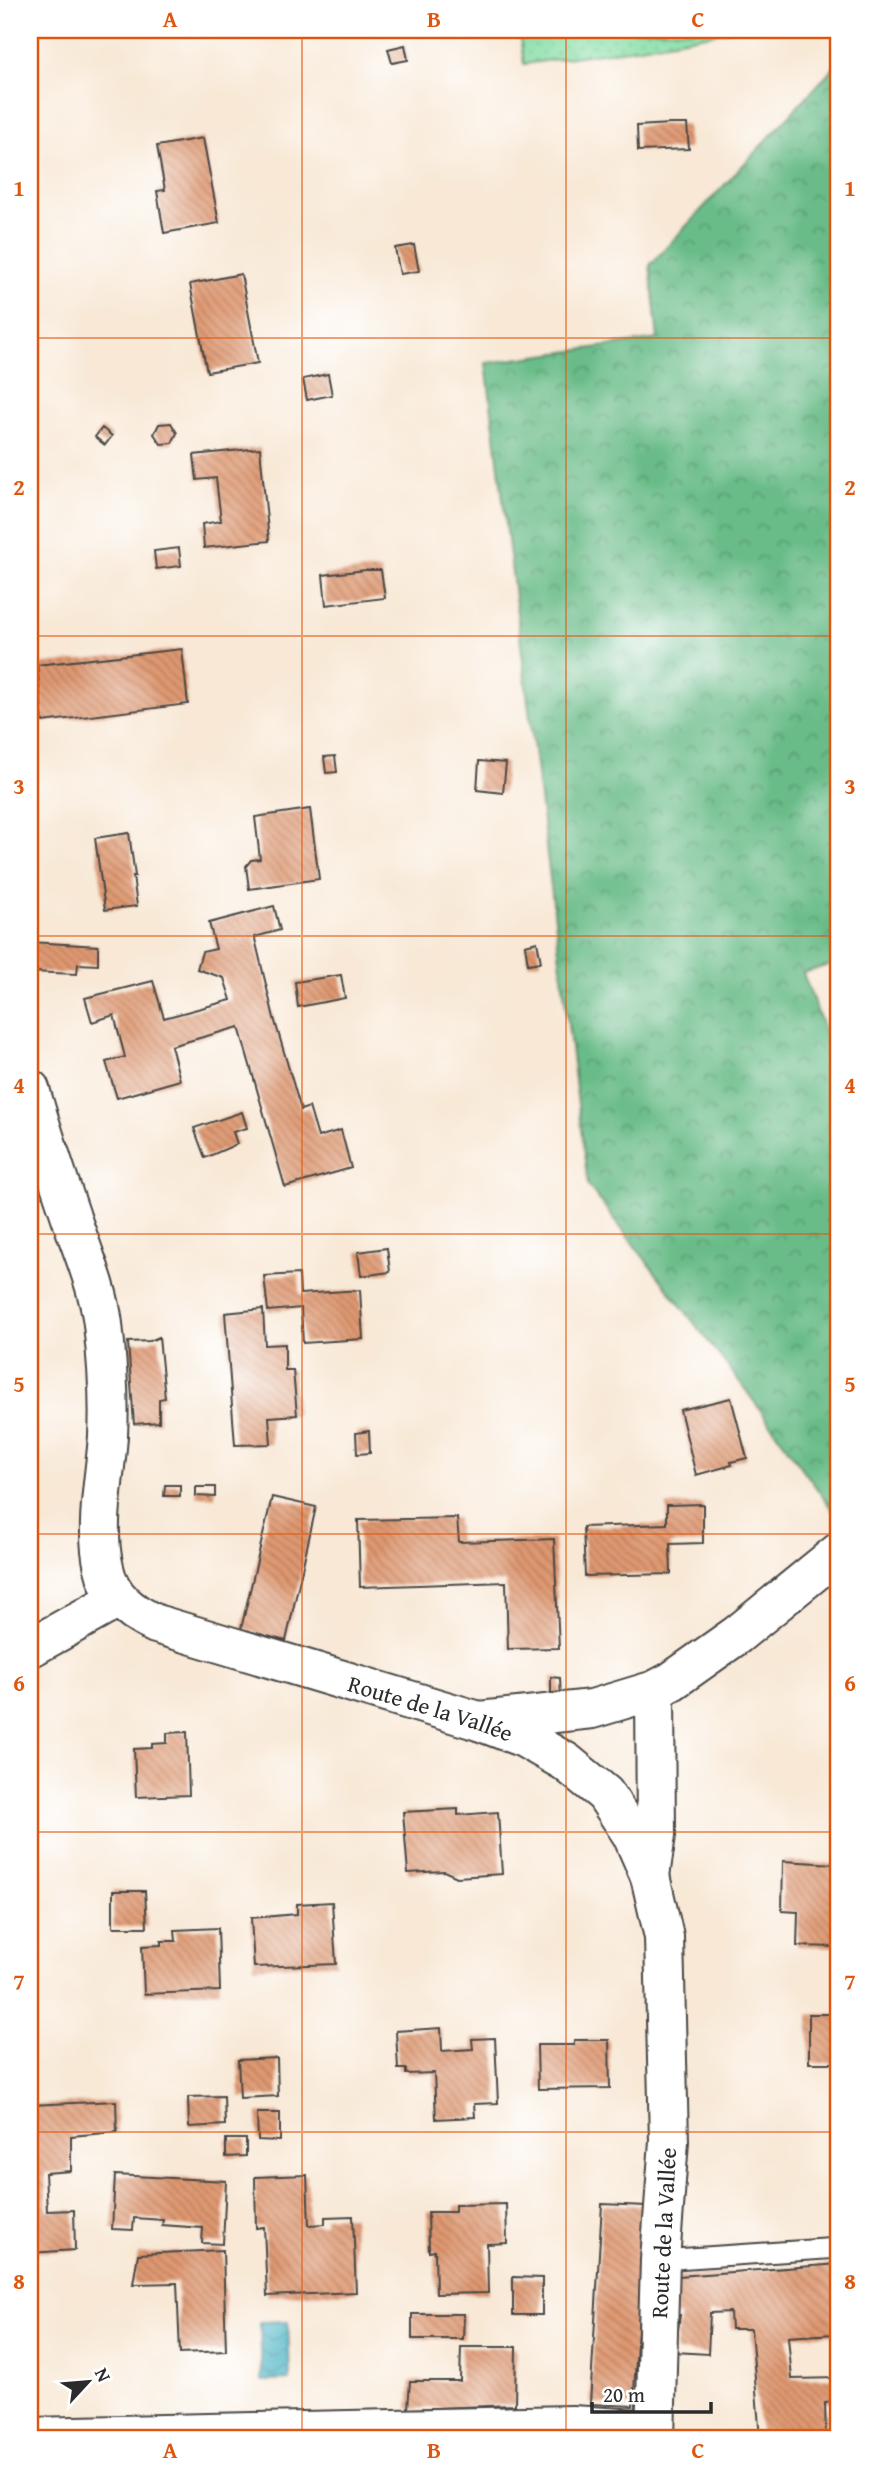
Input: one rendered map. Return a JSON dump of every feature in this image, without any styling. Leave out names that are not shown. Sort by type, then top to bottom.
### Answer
[{"type":"street","name":"Route de la Vallée","points":[[30,1089],[90,1272],[102,1320],[108,1433],[100,1542],[104,1571],[118,1599],[134,1615],[156,1624],[480,1721],[524,1738],[566,1762],[605,1794],[632,1835],[650,1876],[664,1937],[669,2141],[660,2260],[654,2435]]},
{"type":"street","points":[[480,1721],[592,1709],[655,1690],[737,1635],[839,1552]]},
{"type":"street","points":[[30,1648],[118,1599]]},
{"type":"street","points":[[650,1876],[656,1835],[655,1690]]},
{"type":"street","points":[[30,2437],[572,2425],[654,2435]]},
{"type":"lane","points":[[660,2260],[839,2248]]},
{"type":"green space","points":[[519,30],[734,30],[524,64]]},
{"type":"green space","points":[[839,62],[839,962],[803,973],[839,1069],[839,1513],[836,1515],[745,1389],[588,1185],[486,363],[658,339],[650,265]]},
{"type":"water","points":[[288,2321],[290,2380],[262,2381],[260,2322]]},
{"type":"building","points":[[405,45],[408,60],[392,63],[388,49]]},
{"type":"building","points":[[687,124],[689,149],[638,151],[637,126]]},
{"type":"building","points":[[203,138],[219,223],[164,233],[157,191],[165,190],[157,146]]},
{"type":"building","points":[[414,245],[419,271],[400,274],[395,248]]},
{"type":"building","points":[[241,274],[258,363],[207,372],[190,284]]},
{"type":"building","points":[[328,374],[332,395],[307,400],[303,379]]},
{"type":"building","points":[[171,423],[177,433],[172,443],[161,444],[154,434],[159,424]]},
{"type":"building","points":[[102,428],[112,436],[105,445],[95,437]]},
{"type":"building","points":[[260,448],[269,541],[204,548],[202,524],[221,521],[216,478],[197,480],[194,455]]},
{"type":"building","points":[[179,548],[181,566],[156,569],[154,551]]},
{"type":"building","points":[[381,570],[385,598],[326,605],[323,575]]},
{"type":"building","points":[[182,649],[188,704],[43,722],[37,665]]},
{"type":"building","points":[[335,756],[337,772],[326,773],[324,757]]},
{"type":"building","points":[[479,761],[506,763],[503,793],[477,790]]},
{"type":"building","points":[[310,809],[319,879],[249,889],[246,866],[251,860],[260,859],[255,817]]},
{"type":"building","points":[[129,833],[137,906],[105,910],[95,838]]},
{"type":"building","points":[[274,906],[280,930],[255,939],[274,1018],[301,1110],[309,1107],[318,1137],[341,1130],[351,1168],[285,1187],[239,1027],[171,1046],[180,1080],[117,1098],[106,1062],[125,1057],[114,1015],[92,1022],[85,998],[153,981],[164,1018],[231,1000],[224,978],[197,969],[202,952],[216,949],[209,923]]},
{"type":"building","points":[[30,942],[98,946],[98,965],[78,964],[77,974],[30,972]]},
{"type":"building","points":[[537,942],[541,962],[528,964],[525,945]]},
{"type":"building","points":[[341,975],[345,998],[298,1007],[295,982]]},
{"type":"building","points":[[242,1112],[247,1128],[233,1132],[237,1144],[205,1158],[194,1128]]},
{"type":"building","points":[[387,1248],[390,1272],[361,1276],[358,1252]]},
{"type":"building","points":[[299,1274],[300,1294],[360,1290],[363,1339],[303,1343],[301,1308],[268,1311],[264,1276]]},
{"type":"building","points":[[263,1309],[265,1345],[285,1344],[285,1370],[293,1370],[297,1415],[269,1417],[271,1444],[235,1445],[225,1313]]},
{"type":"building","points":[[159,1337],[165,1398],[159,1399],[159,1422],[134,1424],[128,1342],[150,1341]]},
{"type":"building","points":[[731,1398],[747,1458],[696,1475],[680,1410]]},
{"type":"building","points":[[369,1431],[370,1453],[357,1454],[356,1433]]},
{"type":"building","points":[[30,1443],[37,1482],[30,1483]]},
{"type":"building","points":[[165,1485],[180,1485],[180,1496],[164,1496]]},
{"type":"building","points":[[196,1487],[215,1487],[215,1497],[196,1496]]},
{"type":"building","points":[[272,1497],[316,1507],[286,1641],[241,1629]]},
{"type":"building","points":[[703,1504],[703,1543],[670,1544],[671,1574],[585,1576],[583,1527],[667,1524],[667,1505]]},
{"type":"building","points":[[457,1518],[459,1542],[554,1539],[559,1648],[508,1649],[506,1582],[360,1587],[358,1520]]},
{"type":"building","points":[[551,1677],[560,1678],[561,1700],[551,1700]]},
{"type":"building","points":[[187,1732],[189,1795],[136,1797],[134,1749],[152,1748],[152,1744],[167,1743],[167,1733]]},
{"type":"building","points":[[458,1809],[458,1815],[498,1812],[502,1874],[457,1877],[444,1871],[408,1873],[403,1812]]},
{"type":"building","points":[[783,1861],[834,1864],[833,1877],[839,1877],[839,1947],[797,1946],[798,1912],[782,1911]]},
{"type":"building","points":[[113,1891],[145,1891],[147,1927],[113,1927]]},
{"type":"building","points":[[332,1902],[336,1964],[254,1967],[251,1918],[297,1914],[297,1904]]},
{"type":"building","points":[[218,1928],[220,1991],[144,1994],[142,1946],[161,1945],[161,1941],[176,1941],[175,1930]]},
{"type":"building","points":[[809,2014],[839,2014],[839,2063],[809,2063]]},
{"type":"building","points":[[441,2028],[442,2051],[473,2049],[472,2039],[495,2038],[498,2103],[474,2104],[475,2117],[436,2119],[434,2073],[406,2074],[406,2069],[398,2069],[396,2031]]},
{"type":"building","points":[[574,2040],[609,2040],[610,2088],[538,2089],[537,2045],[574,2045]]},
{"type":"building","points":[[277,2058],[278,2096],[240,2098],[238,2060]]},
{"type":"building","points":[[224,2096],[225,2125],[189,2127],[188,2097]]},
{"type":"building","points":[[116,2101],[117,2132],[71,2136],[71,2171],[45,2173],[47,2211],[74,2210],[75,2250],[30,2253],[30,2105]]},
{"type":"building","points":[[257,2113],[280,2113],[280,2141],[258,2140]]},
{"type":"building","points":[[226,2139],[246,2139],[246,2156],[226,2157]]},
{"type":"building","points":[[115,2175],[226,2181],[223,2244],[202,2243],[203,2228],[162,2225],[163,2220],[134,2218],[133,2230],[112,2229]]},
{"type":"building","points":[[307,2175],[309,2225],[325,2224],[325,2217],[353,2216],[356,2292],[267,2296],[264,2227],[256,2228],[255,2177]]},
{"type":"building","points":[[506,2204],[507,2243],[487,2244],[488,2293],[436,2294],[435,2251],[429,2252],[428,2212],[455,2212],[455,2205]]},
{"type":"building","points":[[602,2204],[646,2206],[633,2406],[590,2404]]},
{"type":"building","points":[[223,2250],[226,2351],[180,2353],[177,2283],[133,2284],[138,2254]]},
{"type":"building","points":[[839,2264],[839,2304],[832,2305],[834,2334],[788,2337],[792,2379],[839,2378],[839,2401],[825,2403],[826,2439],[760,2439],[751,2329],[731,2329],[730,2312],[710,2313],[708,2354],[675,2352],[680,2315],[674,2315],[679,2276]]},
{"type":"building","points":[[513,2277],[542,2278],[542,2315],[513,2315]]},
{"type":"building","points":[[412,2314],[464,2314],[463,2339],[412,2339]]},
{"type":"building","points":[[461,2347],[516,2347],[515,2405],[408,2409],[410,2381],[460,2381]]}]
